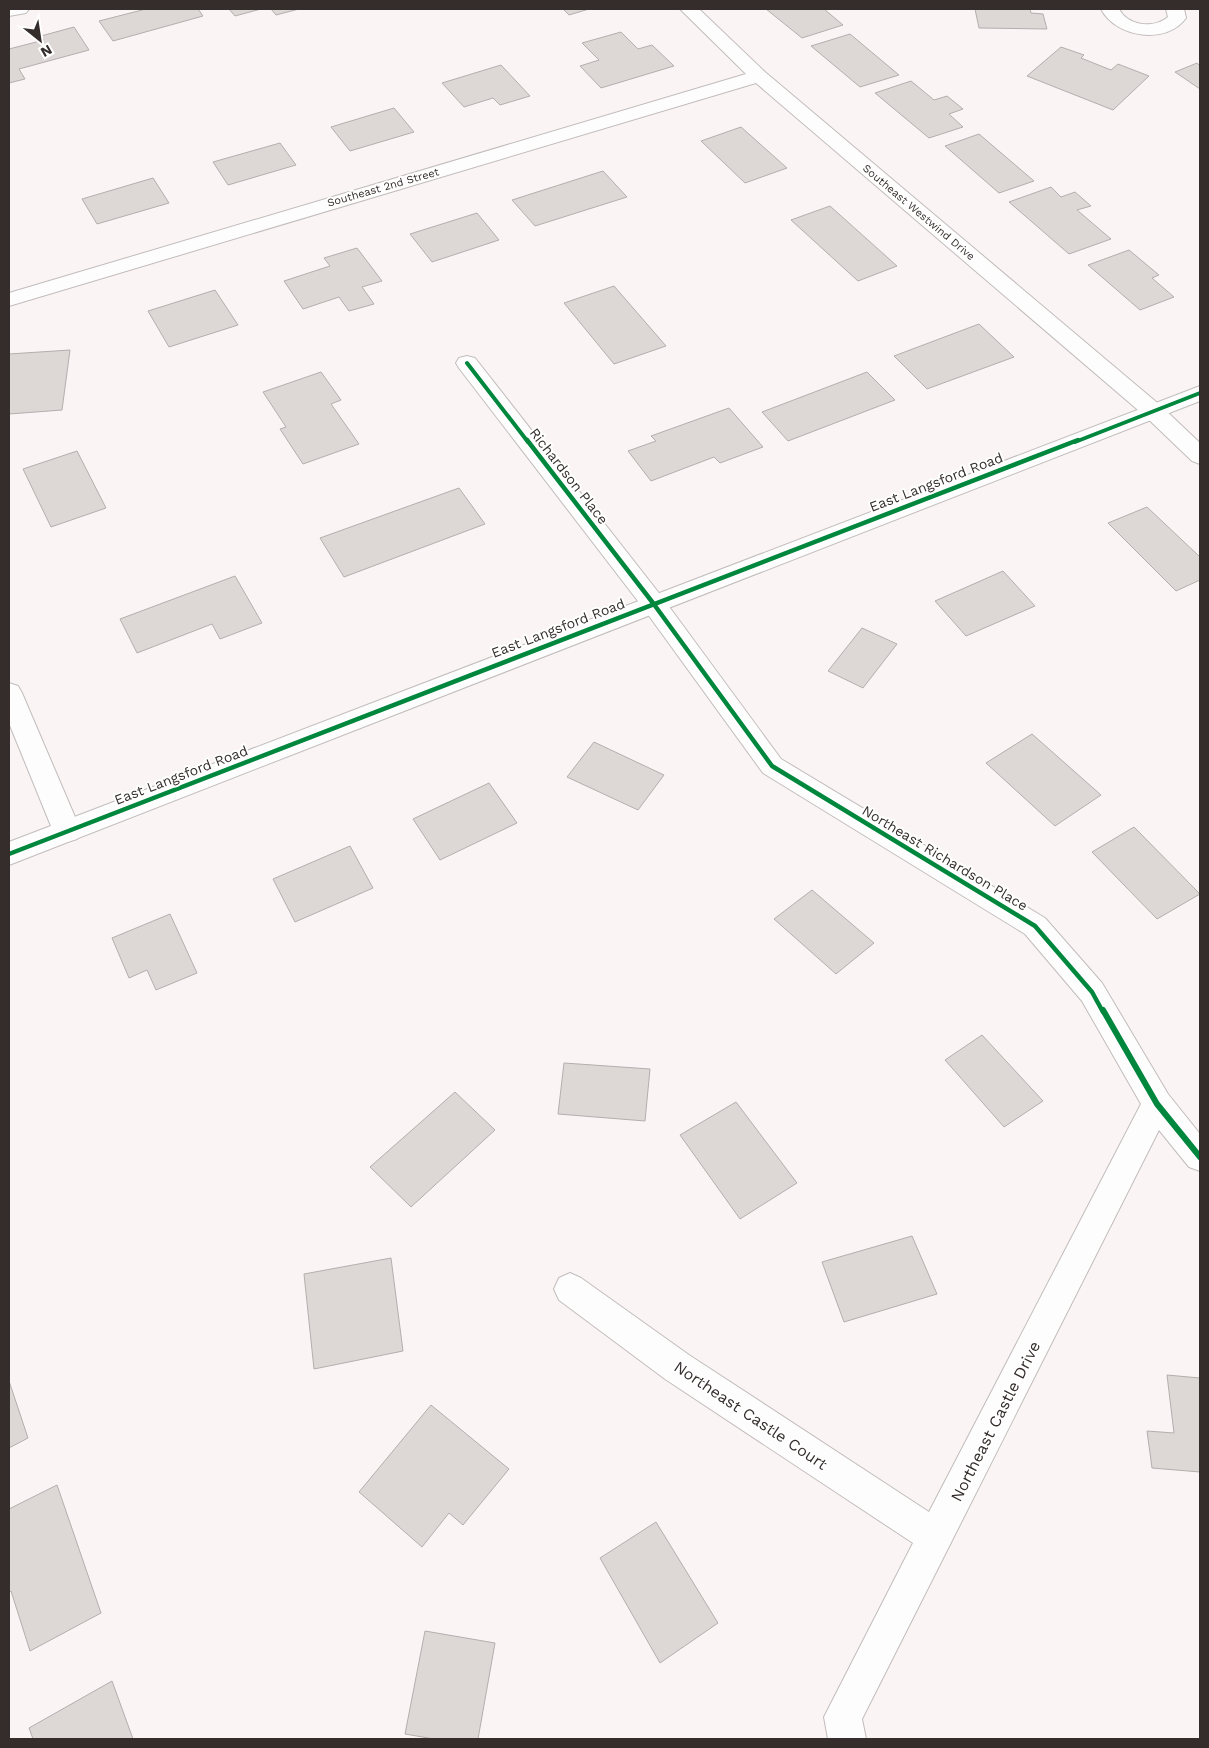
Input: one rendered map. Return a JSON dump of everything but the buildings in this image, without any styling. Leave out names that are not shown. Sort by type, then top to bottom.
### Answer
[{"type":"street","points":[[9,11],[20,9]]},
{"type":"street","name":"Southeast Westwind Drive","points":[[689,9],[759,76],[1153,411],[1200,456]]},
{"type":"street","points":[[1110,9],[1111,14],[1122,23],[1152,29],[1172,24],[1177,18],[1175,9]]},
{"type":"street","name":"Southeast 2nd Street","points":[[9,300],[759,76]]},
{"type":"street","name":"Richardson Place","points":[[467,363],[653,603]]},
{"type":"street","name":"East Langsford Road","points":[[9,854],[653,603],[1200,393]]},
{"type":"street","name":"Northeast Richardson Place","points":[[653,603],[772,766],[1035,926],[1092,992],[1157,1104],[1200,1157]]},
{"type":"street","points":[[9,693],[67,831]]},
{"type":"street","name":"Northeast Castle Drive","points":[[847,1739],[843,1717],[1157,1104]]},
{"type":"street","name":"Northeast Castle Court","points":[[570,1289],[677,1366],[936,1537]]},
{"type":"cycle path","points":[[467,363],[653,603],[772,766],[1035,926],[1092,992],[1157,1104],[1200,1157]]},
{"type":"cycle path","points":[[9,854],[1200,393]]}]
